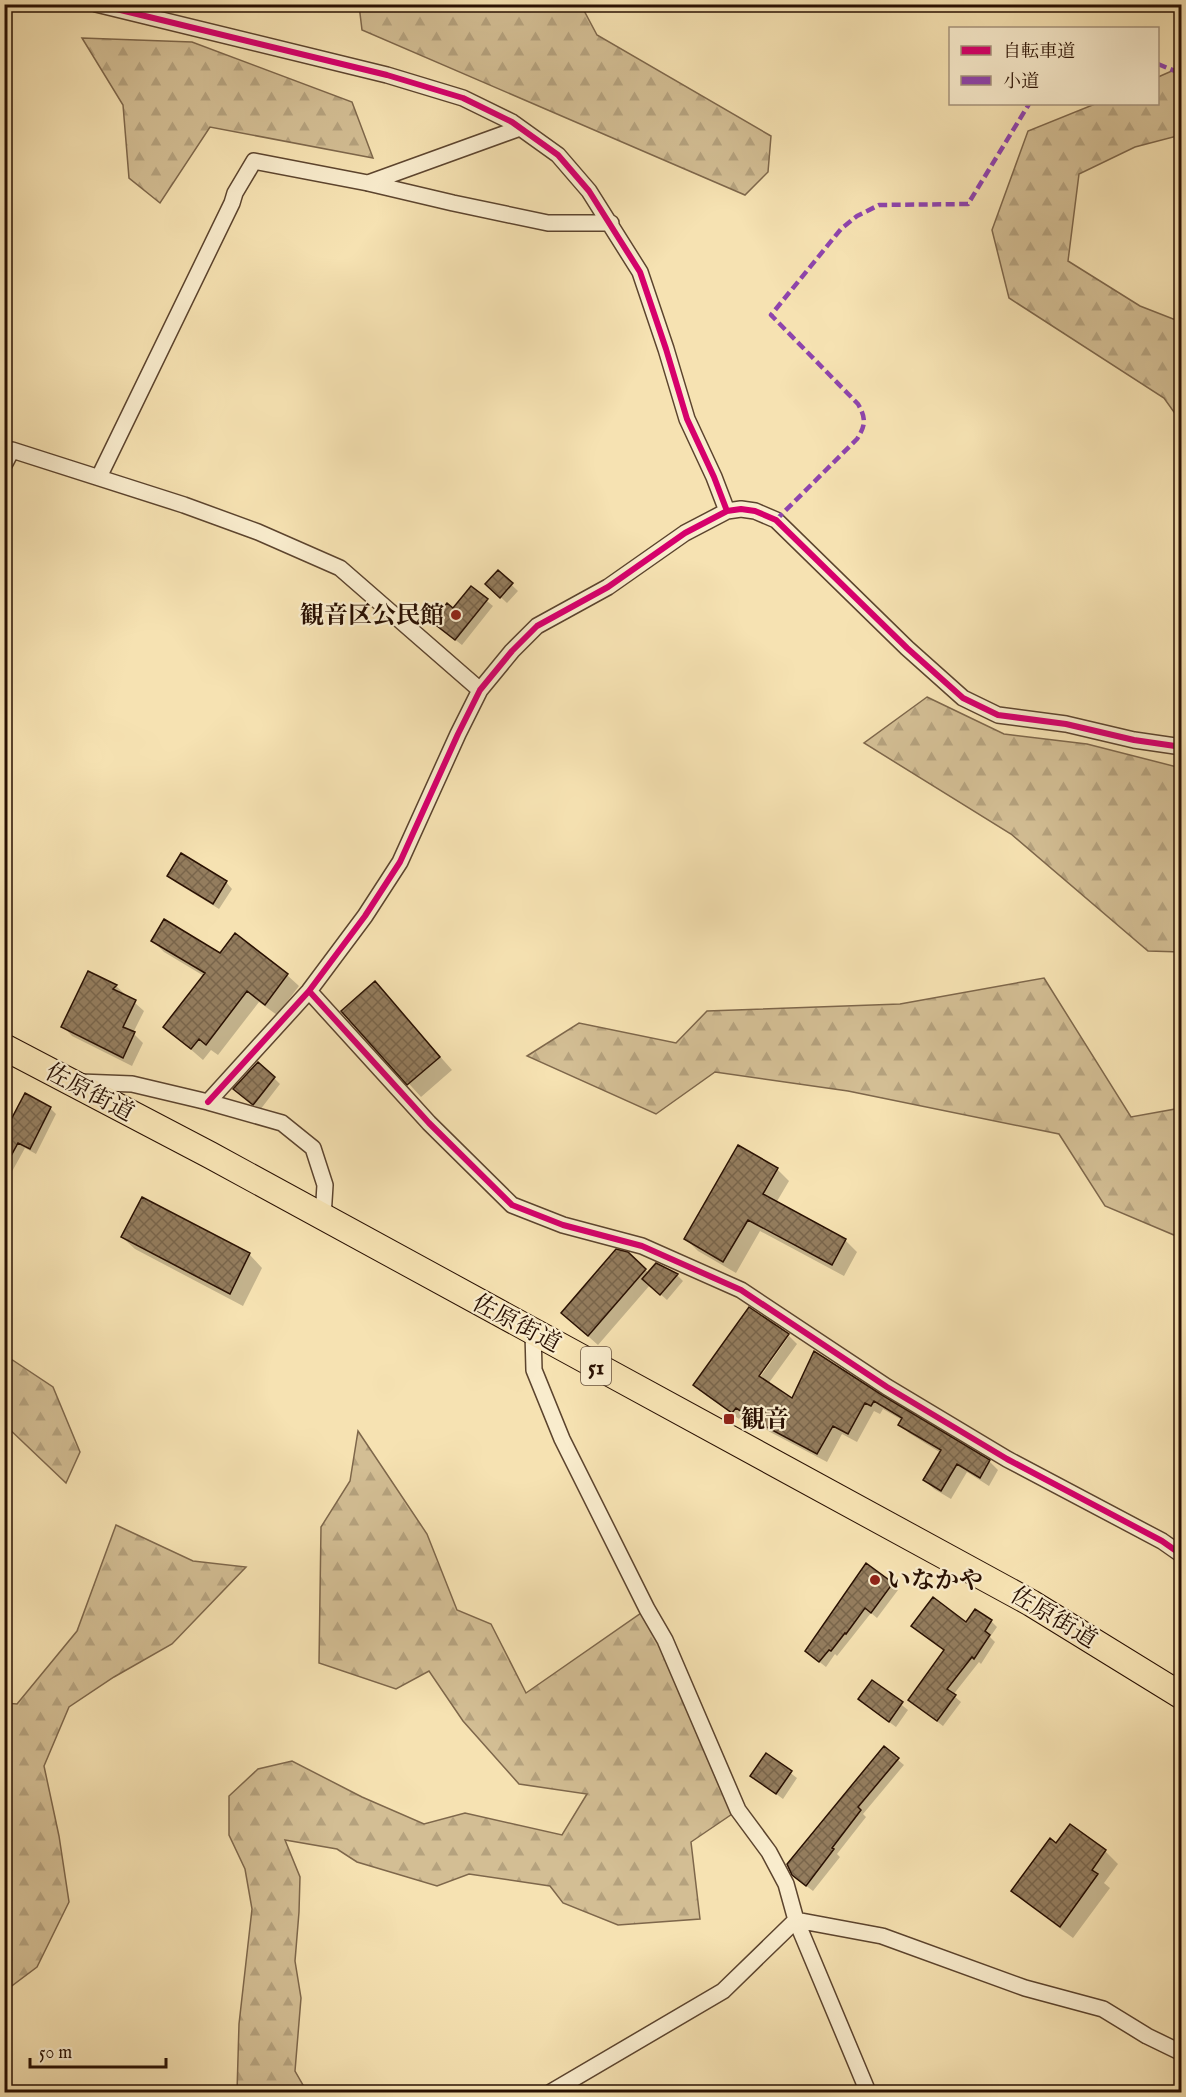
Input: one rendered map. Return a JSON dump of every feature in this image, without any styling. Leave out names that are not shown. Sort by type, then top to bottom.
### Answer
[{"type":"highway","name":"佐原街道","points":[[4,1047],[323,1217],[1031,1602],[1182,1696]]},
{"type":"street","points":[[96,4],[387,75],[463,98],[520,128],[558,155],[589,191],[640,272],[687,419],[727,511]]},
{"type":"street","points":[[368,183],[520,128]]},
{"type":"street","points":[[99,477],[235,194],[254,161],[368,183],[548,223],[611,224]]},
{"type":"street","points":[[4,465],[12,450],[99,477],[258,532],[340,568],[480,690]]},
{"type":"street","points":[[208,1102],[309,991],[365,916],[400,862],[480,690],[512,651],[537,626],[608,587],[685,532],[727,511],[741,509],[755,511],[776,520],[907,648],[963,698],[998,715],[1066,724],[1134,740],[1182,747]]},
{"type":"street","points":[[309,991],[429,1123],[512,1205],[563,1225],[642,1246],[741,1290],[897,1393],[1007,1459],[1162,1541],[1182,1556]]},
{"type":"street","points":[[69,1081],[132,1084],[282,1123],[313,1148],[325,1185],[323,1217]]},
{"type":"street","points":[[533,1332],[534,1370],[562,1439],[664,1640],[738,1810],[768,1852],[786,1884],[796,1920],[868,2092]]},
{"type":"street","points":[[796,1920],[882,1936],[1025,1988],[1103,2009],[1147,2036],[1182,2053]]},
{"type":"street","points":[[552,2092],[723,1991],[796,1920]]},
{"type":"green space","points":[[359,5],[581,5],[597,35],[771,136],[768,172],[745,195],[362,30]]},
{"type":"green space","points":[[82,38],[192,42],[352,102],[373,158],[210,127],[160,203],[129,178],[123,105]]},
{"type":"green space","points":[[1181,67],[1181,135],[1135,147],[1079,174],[1068,261],[1140,306],[1181,322],[1181,422],[1164,398],[1009,298],[992,230],[1028,131],[1093,105],[1159,105],[1159,77]]},
{"type":"green space","points":[[927,697],[1004,734],[1087,744],[1181,768],[1181,952],[1148,951],[1011,834],[864,743]]},
{"type":"green space","points":[[1044,978],[1131,1117],[1181,1108],[1181,1238],[1105,1206],[1059,1134],[848,1091],[715,1072],[656,1114],[527,1056],[579,1023],[676,1043],[707,1011],[900,1004]]},
{"type":"green space","points":[[5,1355],[53,1387],[80,1452],[66,1483],[5,1425]]},
{"type":"green space","points":[[358,1431],[427,1534],[457,1610],[491,1624],[526,1693],[647,1609],[738,1810],[691,1842],[700,1919],[618,1925],[563,1903],[550,1886],[469,1874],[437,1886],[357,1862],[337,1849],[285,1840],[300,1877],[295,1961],[301,1998],[295,2071],[307,2092],[237,2092],[239,2024],[252,1909],[245,1869],[229,1835],[229,1796],[258,1769],[292,1761],[362,1797],[424,1824],[465,1813],[562,1835],[587,1794],[519,1784],[463,1721],[429,1671],[396,1689],[319,1663],[321,1527],[350,1481]]},
{"type":"green space","points":[[116,1525],[193,1561],[246,1567],[172,1644],[114,1677],[69,1707],[44,1766],[59,1836],[69,1902],[37,1967],[5,1991],[5,1703],[17,1704],[77,1631]]},
{"type":"building","points":[[498,570],[513,583],[500,598],[485,584]]},
{"type":"building","name":"観音区公民館","points":[[471,586],[488,599],[455,640],[432,622],[447,603],[453,608]]},
{"type":"building","points":[[181,853],[227,881],[213,904],[167,876]]},
{"type":"building","points":[[164,919],[220,953],[235,933],[288,974],[265,1005],[247,991],[206,1045],[199,1039],[191,1049],[163,1027],[205,973],[151,941]]},
{"type":"building","points":[[88,971],[117,985],[113,989],[136,1000],[123,1027],[135,1032],[123,1058],[61,1027]]},
{"type":"building","points":[[375,981],[440,1057],[407,1085],[341,1011]]},
{"type":"building","points":[[258,1062],[275,1077],[253,1105],[233,1089]]},
{"type":"building","points":[[25,1093],[51,1107],[30,1149],[18,1143],[4,1169],[4,1133]]},
{"type":"building","points":[[738,1145],[778,1168],[763,1194],[846,1239],[832,1265],[748,1220],[723,1262],[684,1239]]},
{"type":"building","points":[[142,1197],[250,1253],[230,1294],[121,1237]]},
{"type":"building","points":[[616,1249],[628,1252],[646,1269],[588,1336],[561,1313]]},
{"type":"building","points":[[656,1263],[678,1274],[660,1295],[642,1279]]},
{"type":"building","points":[[749,1307],[789,1334],[759,1376],[792,1398],[814,1351],[990,1460],[980,1478],[957,1464],[941,1491],[923,1480],[941,1450],[898,1425],[902,1418],[874,1401],[871,1406],[865,1403],[848,1434],[833,1426],[817,1454],[736,1408],[732,1413],[693,1385]]},
{"type":"building","points":[[866,1563],[893,1583],[871,1613],[865,1608],[846,1634],[819,1662],[805,1651]]},
{"type":"building","points":[[933,1597],[966,1622],[975,1609],[992,1620],[985,1631],[990,1635],[974,1659],[972,1657],[947,1689],[956,1695],[937,1721],[908,1700],[944,1650],[911,1626]]},
{"type":"building","points":[[872,1680],[903,1702],[889,1722],[858,1699]]},
{"type":"building","points":[[884,1746],[899,1758],[858,1807],[861,1810],[806,1886],[792,1875],[787,1864]]},
{"type":"building","points":[[766,1753],[792,1771],[776,1794],[750,1776]]},
{"type":"building","points":[[1070,1824],[1106,1850],[1092,1870],[1098,1874],[1060,1927],[1011,1891],[1050,1838],[1056,1843]]},
{"type":"marked path","points":[[1159,64],[1182,74]]},
{"type":"marked path","points":[[776,520],[857,439],[864,422],[858,404],[771,315],[841,229],[857,216],[879,205],[968,204],[1028,105]]},
{"type":"cycle path","points":[[96,4],[387,75],[463,98],[512,122],[558,155],[589,191],[640,272],[687,419],[727,511]]},
{"type":"cycle path","points":[[208,1102],[309,991],[365,916],[400,862],[480,690],[512,651],[537,626],[608,587],[685,533],[727,511],[741,509],[755,511],[776,520],[907,648],[963,698],[998,715],[1066,724],[1134,740],[1182,747]]},
{"type":"cycle path","points":[[309,991],[429,1123],[512,1205],[563,1225],[642,1246],[741,1290],[887,1387],[1007,1459],[1162,1541],[1182,1555]]},
{"type":"place","name":"観音区公民館","points":[[456,615]]},
{"type":"place","name":"観音","points":[[729,1419]]},
{"type":"place","name":"いなかや","points":[[875,1580]]}]
